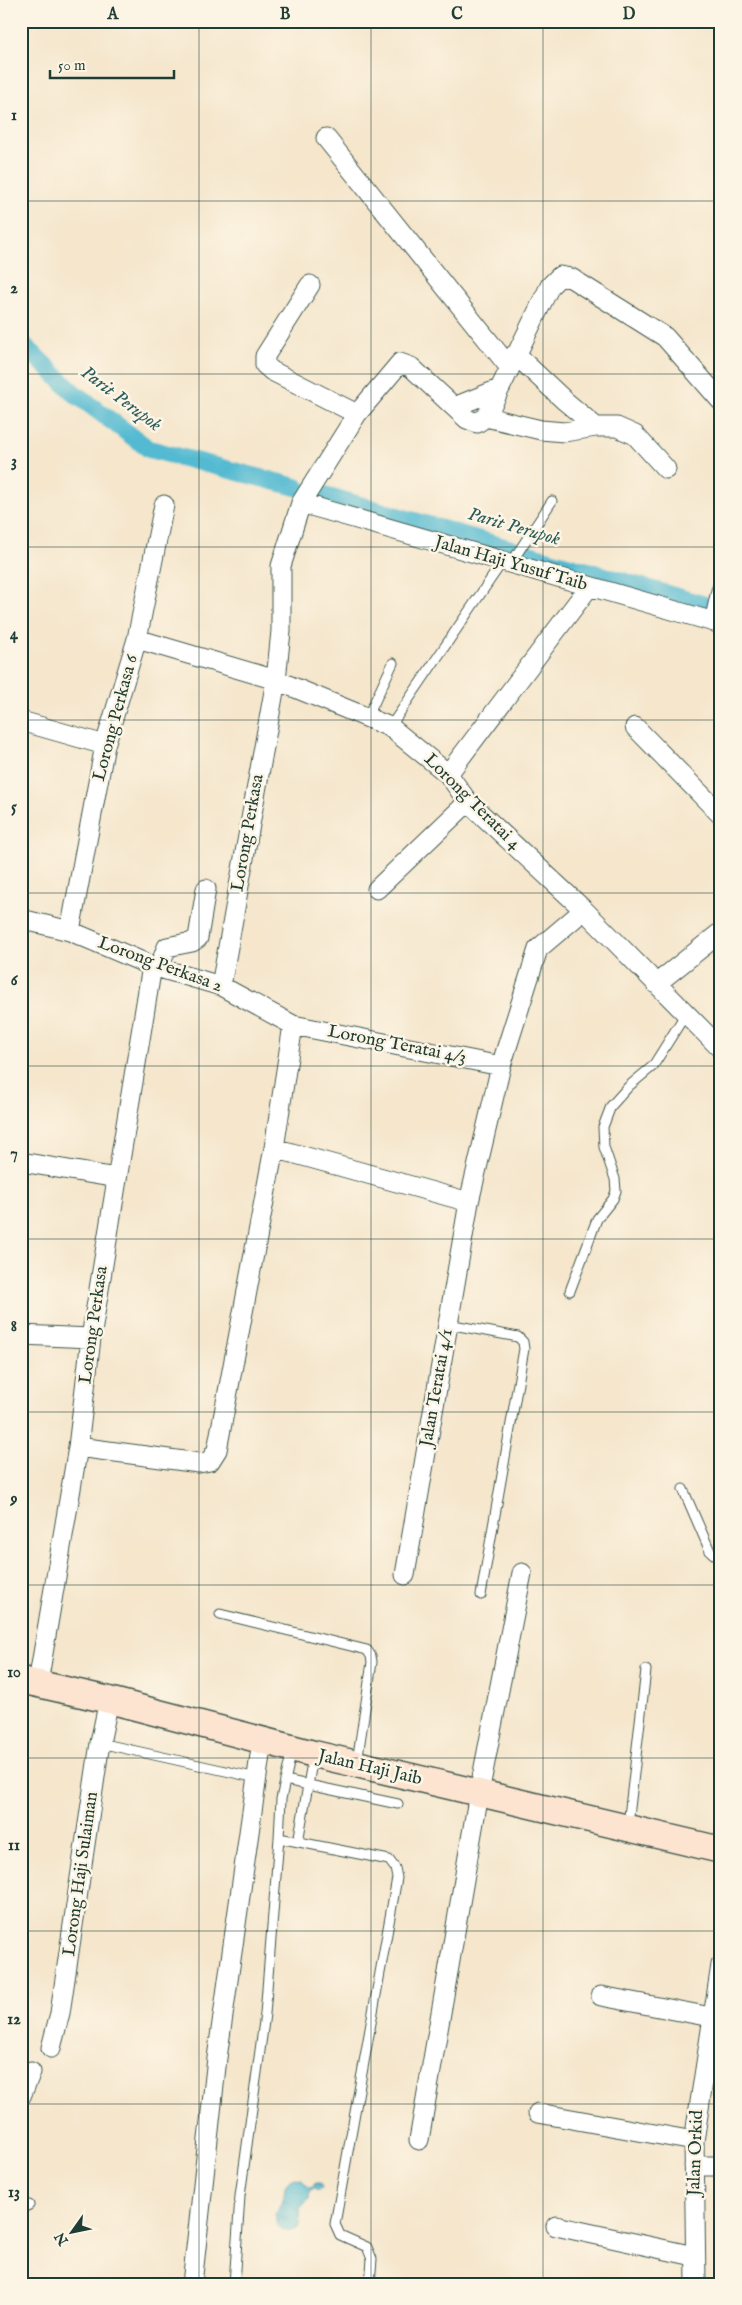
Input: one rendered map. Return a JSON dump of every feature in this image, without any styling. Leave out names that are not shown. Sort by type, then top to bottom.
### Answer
[{"type":"street","points":[[326,138],[513,361],[596,427]]},
{"type":"street","points":[[499,389],[454,407],[467,419],[477,423],[486,417],[550,286],[560,276],[571,278],[665,337],[721,402]]},
{"type":"street","points":[[310,285],[265,356],[265,365],[272,371],[356,414]]},
{"type":"street","name":"Lorong Perkasa","points":[[221,986],[276,680],[282,624],[281,566],[301,503],[356,414],[400,363],[411,366],[454,407]]},
{"type":"street","points":[[486,417],[548,431],[564,432],[596,427],[617,427],[635,435],[666,469]]},
{"type":"street","name":"Jalan Haji Yusuf Taib","points":[[301,503],[512,558],[589,587],[718,623]]},
{"type":"street","name":"Lorong Perkasa 6","points":[[70,932],[105,745],[136,639],[164,505]]},
{"type":"street","points":[[448,774],[589,587]]},
{"type":"street","points":[[718,623],[721,591]]},
{"type":"street","name":"Lorong Teratai 4","points":[[136,639],[276,680],[390,727],[448,774],[468,802],[584,910],[685,1015],[721,1049]]},
{"type":"street","points":[[21,721],[105,745]]},
{"type":"street","points":[[635,727],[721,815]]},
{"type":"street","points":[[377,889],[468,802]]},
{"type":"street","name":"Lorong Perkasa","points":[[30,1682],[78,1447],[91,1338],[116,1178],[156,967],[167,947],[192,942],[198,938],[206,889]]},
{"type":"street","name":"Jalan Teratai 4/1","points":[[405,1575],[469,1202],[501,1066],[538,950],[584,910]]},
{"type":"street","name":"Lorong Perkasa 2","points":[[21,919],[70,932],[156,967],[221,986],[293,1025]]},
{"type":"street","points":[[656,984],[721,932]]},
{"type":"street","points":[[78,1447],[199,1463],[210,1460],[217,1450],[274,1148],[293,1025]]},
{"type":"street","name":"Lorong Teratai 4/3","points":[[293,1025],[501,1066]]},
{"type":"street","points":[[274,1148],[469,1202]]},
{"type":"street","points":[[21,1162],[116,1178]]},
{"type":"street","points":[[21,1335],[91,1338]]},
{"type":"street","points":[[419,2140],[479,1793],[522,1573]]},
{"type":"street","name":"Jalan Haji Jaib","points":[[30,1682],[109,1700],[356,1764],[721,1850]]},
{"type":"street","name":"Lorong Haji Sulaiman","points":[[51,2048],[60,2013],[100,1743],[109,1700]]},
{"type":"street","points":[[192,2284],[217,2058],[262,1741]]},
{"type":"street","name":"Jalan Orkid","points":[[696,2284],[694,2256],[694,2140],[711,2017],[721,1965]]},
{"type":"street","points":[[601,1996],[711,2017]]},
{"type":"street","points":[[21,2096],[31,2072]]},
{"type":"street","points":[[538,2113],[694,2140]]},
{"type":"street","points":[[694,2166],[721,2166]]},
{"type":"street","points":[[556,2226],[694,2256]]},
{"type":"lane","points":[[390,727],[552,501]]},
{"type":"lane","points":[[367,718],[393,663]]},
{"type":"lane","points":[[570,1291],[597,1219],[613,1199],[616,1191],[615,1179],[604,1147],[603,1134],[603,1127],[611,1106],[629,1086],[653,1066],[685,1015]]},
{"type":"lane","points":[[448,1324],[518,1337],[523,1342],[524,1349],[481,1595]]},
{"type":"lane","points":[[683,1490],[710,1551],[721,1560]]},
{"type":"lane","points":[[220,1614],[367,1650],[372,1656],[372,1662],[356,1764]]},
{"type":"lane","points":[[628,1828],[646,1670]]},
{"type":"lane","points":[[100,1743],[257,1778]]},
{"type":"lane","points":[[234,2284],[240,2196],[265,2014],[279,1838],[278,1819],[285,1780],[303,1751]]},
{"type":"lane","points":[[298,1842],[308,1784],[303,1751]]},
{"type":"lane","points":[[285,1780],[398,1804]]},
{"type":"lane","points":[[279,1838],[390,1860],[395,1868],[397,1878],[335,2224],[340,2235],[367,2247],[372,2258],[370,2284]]},
{"type":"water","points":[[296,2178],[302,2179],[308,2188],[313,2187],[315,2183],[320,2183],[322,2188],[319,2191],[310,2190],[309,2199],[301,2209],[299,2226],[288,2232],[277,2225],[275,2214],[282,2202],[288,2181]]},
{"type":"waterway","name":"Parit Perupok","points":[[21,342],[74,393],[149,449],[296,487]]},
{"type":"waterway","name":"Parit Perupok","points":[[311,491],[705,605]]}]
